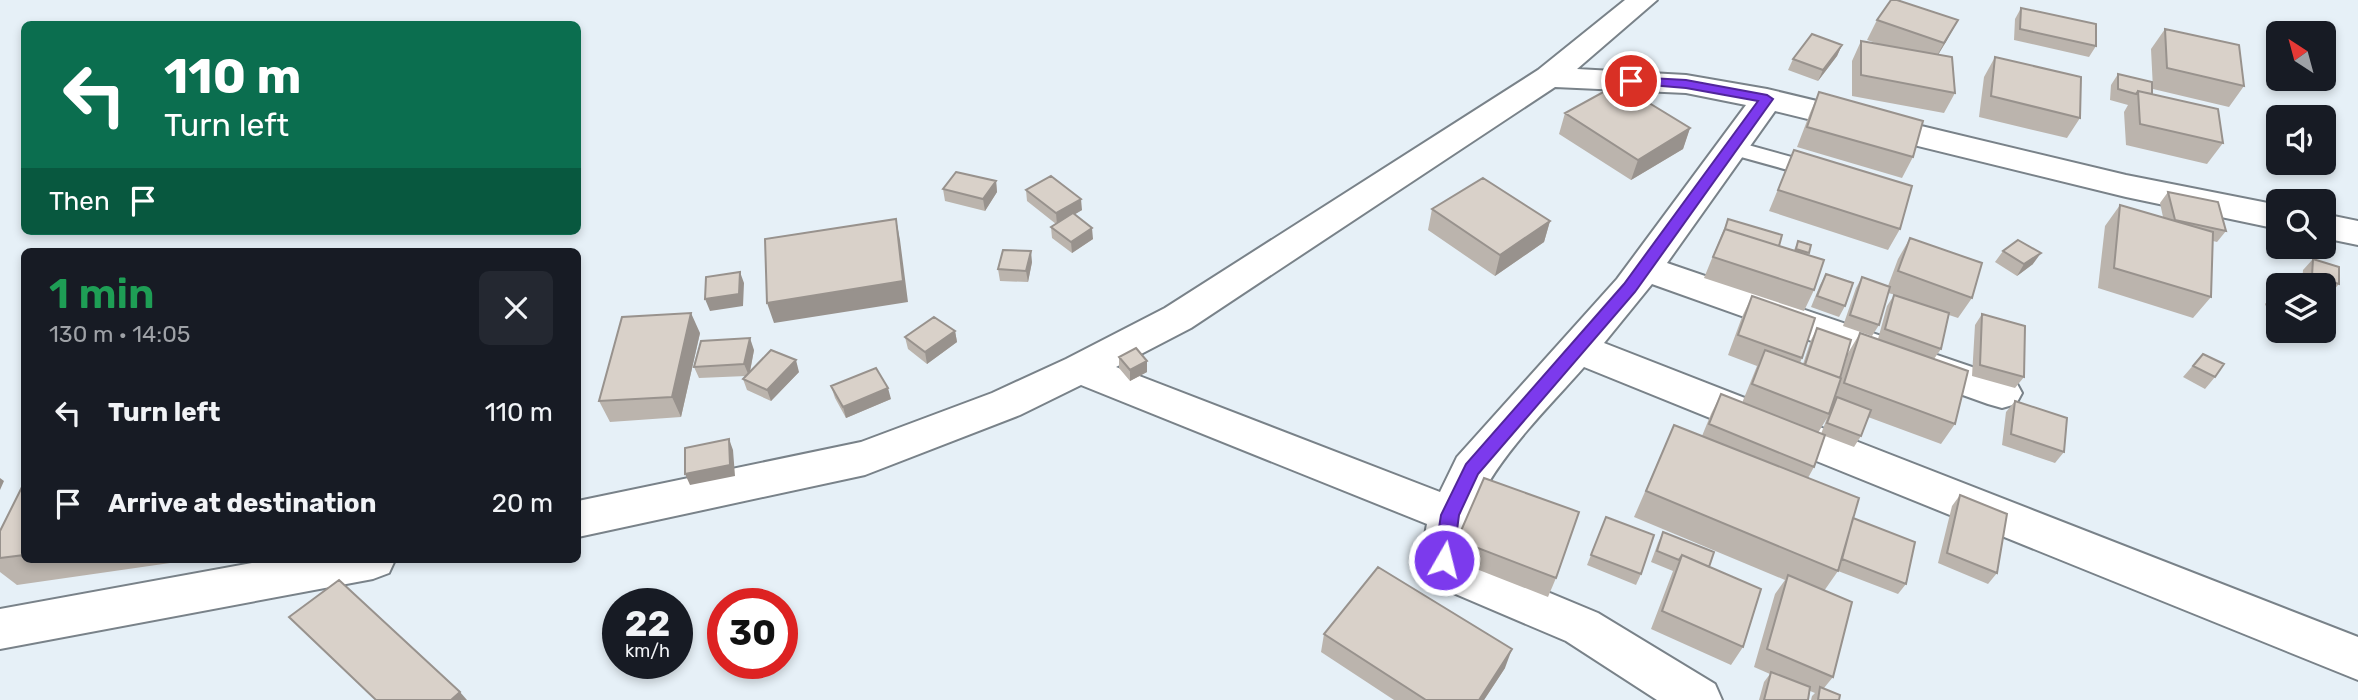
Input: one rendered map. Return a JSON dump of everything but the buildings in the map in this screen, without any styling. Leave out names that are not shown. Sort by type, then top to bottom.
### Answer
[{"type":"street","points":[[581,518],[865,458],[1006,404],[1080,369],[1178,318],[1549,77],[1643,0]]},
{"type":"street","points":[[1549,77],[1686,84],[1767,99],[2126,186],[2266,215]]},
{"type":"street","points":[[1698,700],[1582,627],[1461,579],[1448,570],[1444,551],[1450,515],[1472,469],[1644,268],[1767,99]]},
{"type":"street","points":[[2336,228],[2358,233]]},
{"type":"street","points":[[1644,268],[2002,393]]},
{"type":"street","points":[[1578,348],[1678,391],[2066,540],[2358,659]]},
{"type":"street","points":[[1080,369],[1450,515]]},
{"type":"street","points":[[0,629],[357,563]]},
{"type":"lane","points":[[1730,147],[1836,177]]},
{"type":"route","points":[[1444,560],[1450,515],[1472,469],[1630,288],[1767,99],[1686,84],[1631,81]]}]
